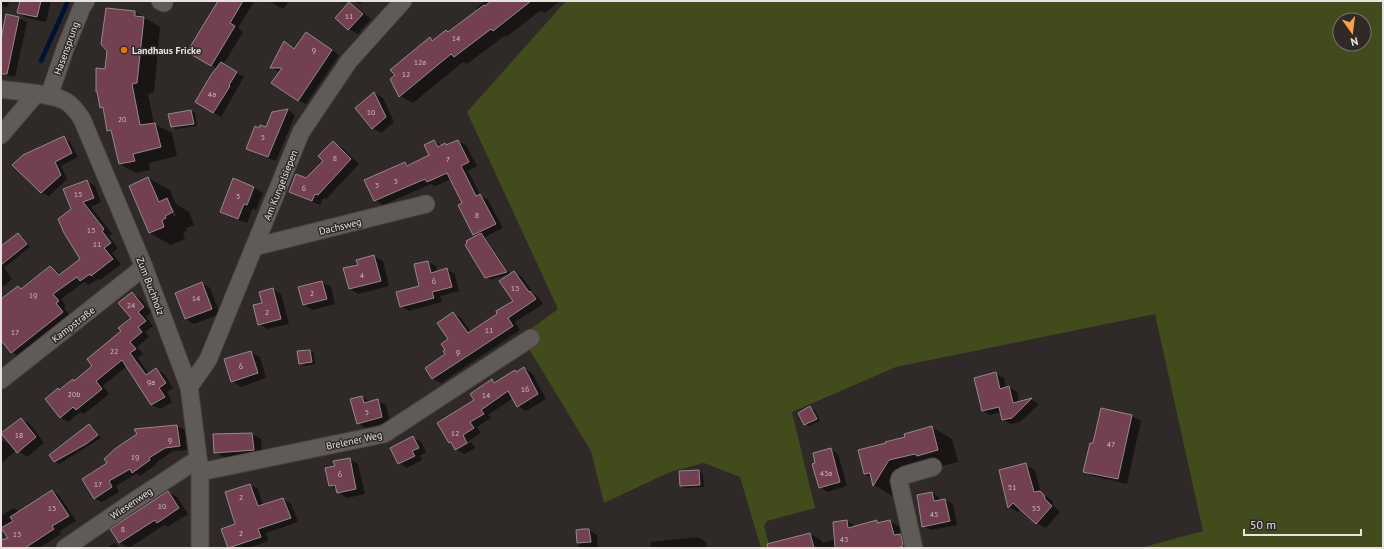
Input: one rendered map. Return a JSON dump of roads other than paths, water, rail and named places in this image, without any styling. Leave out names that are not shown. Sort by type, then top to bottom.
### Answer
[{"type":"street","name":"Hasensprung","points":[[43,95],[86,1]]},
{"type":"street","name":"Am Kungelsiepen","points":[[189,387],[208,360],[301,132],[349,61],[403,1]]},
{"type":"street","name":"Zum Buchholz","points":[[1,90],[43,95],[66,102],[82,119],[144,267],[189,387],[199,465],[200,548]]},
{"type":"street","points":[[1,135],[43,95]]},
{"type":"street","name":"Dachsweg","points":[[254,247],[426,204]]},
{"type":"street","name":"Kampstraße","points":[[1,380],[144,267]]},
{"type":"street","name":"Brelener Weg","points":[[199,465],[384,434],[531,338]]},
{"type":"street","name":"Wiesenweg","points":[[66,548],[134,500],[199,465]]},
{"type":"street","points":[[914,548],[899,481],[900,478],[905,475],[932,467]]},
{"type":"waterway","points":[[41,61],[68,1]]},
{"type":"place","name":"Landhaus Fricke","points":[[124,50]]}]
